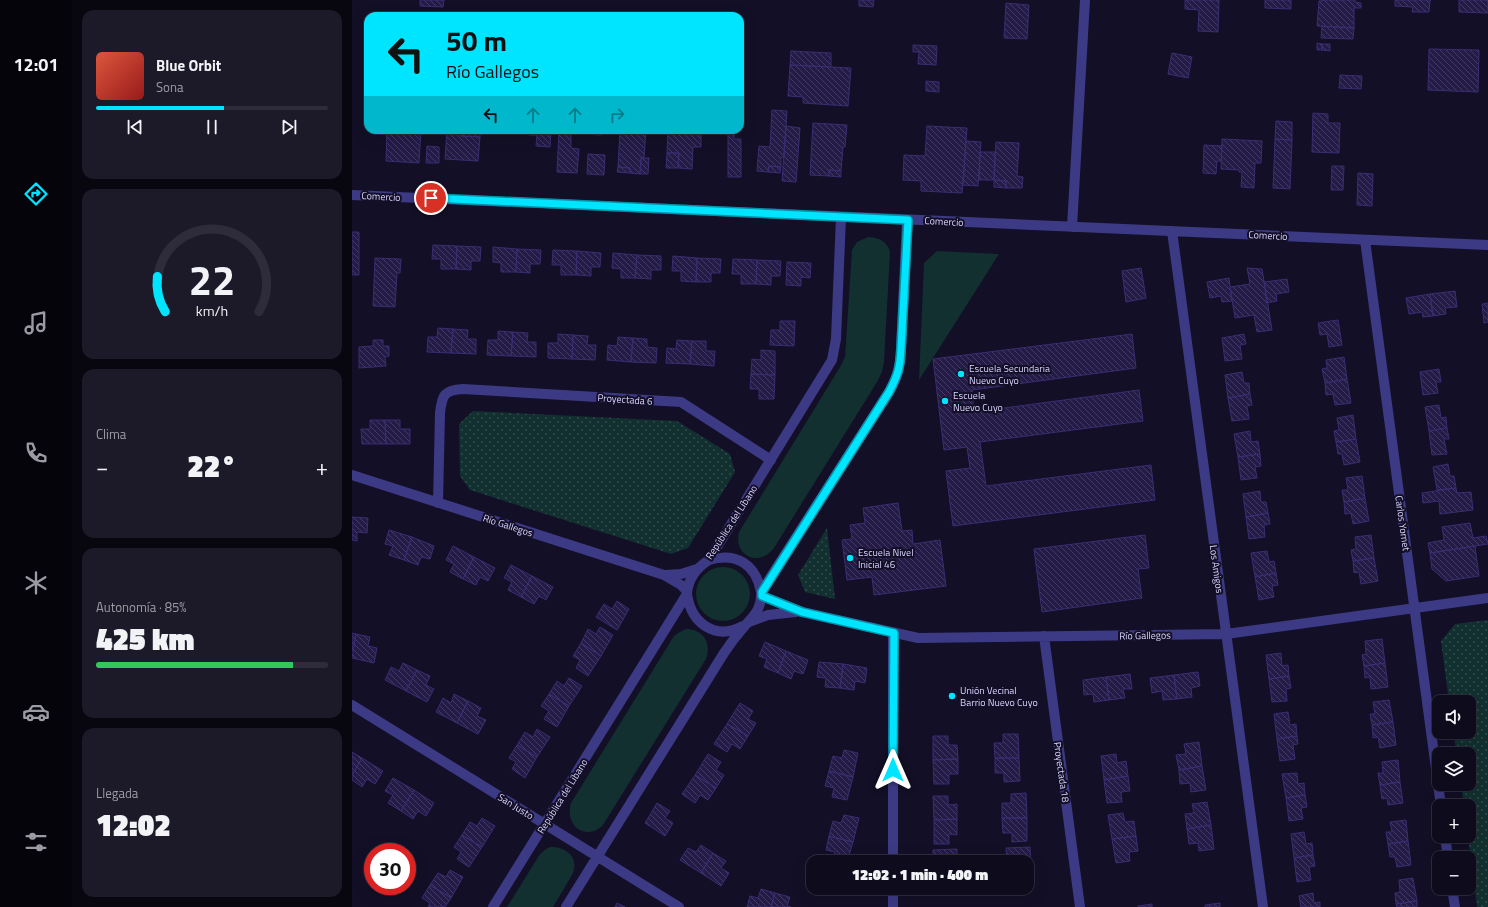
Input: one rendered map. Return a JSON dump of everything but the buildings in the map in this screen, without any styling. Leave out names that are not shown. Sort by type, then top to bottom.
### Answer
[{"type":"street","points":[[1072,227],[1085,0]]},
{"type":"street","name":"Comercio","points":[[352,195],[1488,245]]},
{"type":"street","name":"República del Líbano","points":[[493,907],[687,593],[692,576],[697,569],[709,560],[832,360],[836,339],[841,217]]},
{"type":"street","points":[[566,907],[724,653],[755,616],[762,594],[897,377],[900,366],[908,220]]},
{"type":"street","name":"Los Amigos","points":[[1172,231],[1263,907]]},
{"type":"street","name":"Carlos Yornet","points":[[1365,240],[1440,799]]},
{"type":"street","name":"Proyectada 6","points":[[438,503],[441,403],[445,394],[452,389],[681,402],[771,460]]},
{"type":"street","name":"Río Gallegos","points":[[352,475],[664,575],[681,585],[687,593],[690,608],[696,619],[711,629],[719,632],[737,630],[768,615],[802,612]]},
{"type":"street","points":[[709,560],[727,557],[743,562],[756,575],[762,594]]},
{"type":"street","name":"Río Gallegos","points":[[664,575],[681,574],[697,569]]},
{"type":"street","name":"Río Gallegos","points":[[762,594],[802,612],[918,638],[1226,634],[1488,598]]},
{"type":"street","points":[[893,855],[894,633]]},
{"type":"street","name":"Proyectada 18","points":[[1044,636],[1080,907]]},
{"type":"street","name":"San Justo","points":[[352,705],[680,907]]},
{"type":"street","points":[[893,895],[893,907]]},
{"type":"street","points":[[1453,895],[1455,907]]},
{"type":"green space","points":[[868,237],[875,238],[885,243],[890,252],[884,362],[882,372],[774,548],[768,554],[761,557],[755,558],[749,556],[743,553],[740,547],[738,540],[739,532],[845,357],[852,250],[857,242]]},
{"type":"green space","points":[[937,251],[999,254],[919,380],[924,263]]},
{"type":"green space","points":[[473,411],[677,421],[730,454],[735,472],[688,548],[671,554],[470,490],[460,476],[459,424]]},
{"type":"green space","points":[[827,528],[835,599],[805,592],[798,575]]},
{"type":"green space","points":[[723,567],[733,569],[742,575],[748,584],[750,594],[748,604],[742,613],[733,619],[723,621],[713,619],[704,613],[698,604],[696,594],[698,584],[704,575],[713,569]]},
{"type":"green space","points":[[1488,620],[1488,907],[1477,907],[1475,895],[1476,851],[1470,851],[1469,843],[1476,843],[1476,799],[1463,799],[1462,791],[1476,791],[1476,747],[1456,747],[1454,739],[1476,739],[1476,695],[1448,695],[1441,641],[1455,624]]},
{"type":"green space","points":[[686,629],[697,631],[705,638],[708,648],[706,659],[603,825],[590,832],[584,832],[578,829],[571,819],[571,803],[674,636]]},
{"type":"green space","points":[[550,847],[556,847],[567,851],[573,859],[574,864],[572,875],[553,907],[507,907],[540,854]]},
{"type":"place","name":"Escuela Secundaria Nuevo Cuyo","points":[[961,374]]},
{"type":"place","name":"Escuela Nuevo Cuyo","points":[[945,401]]},
{"type":"place","name":"Escuela Nivel Inicial 46","points":[[850,558]]},
{"type":"place","name":"Unión Vecinal Barrio Nuevo Cuyo","points":[[952,696]]},
{"type":"route","points":[[431,198],[908,220],[900,366],[897,377],[889,392],[762,592],[762,596],[772,601],[802,612],[894,633],[893,770]]}]
